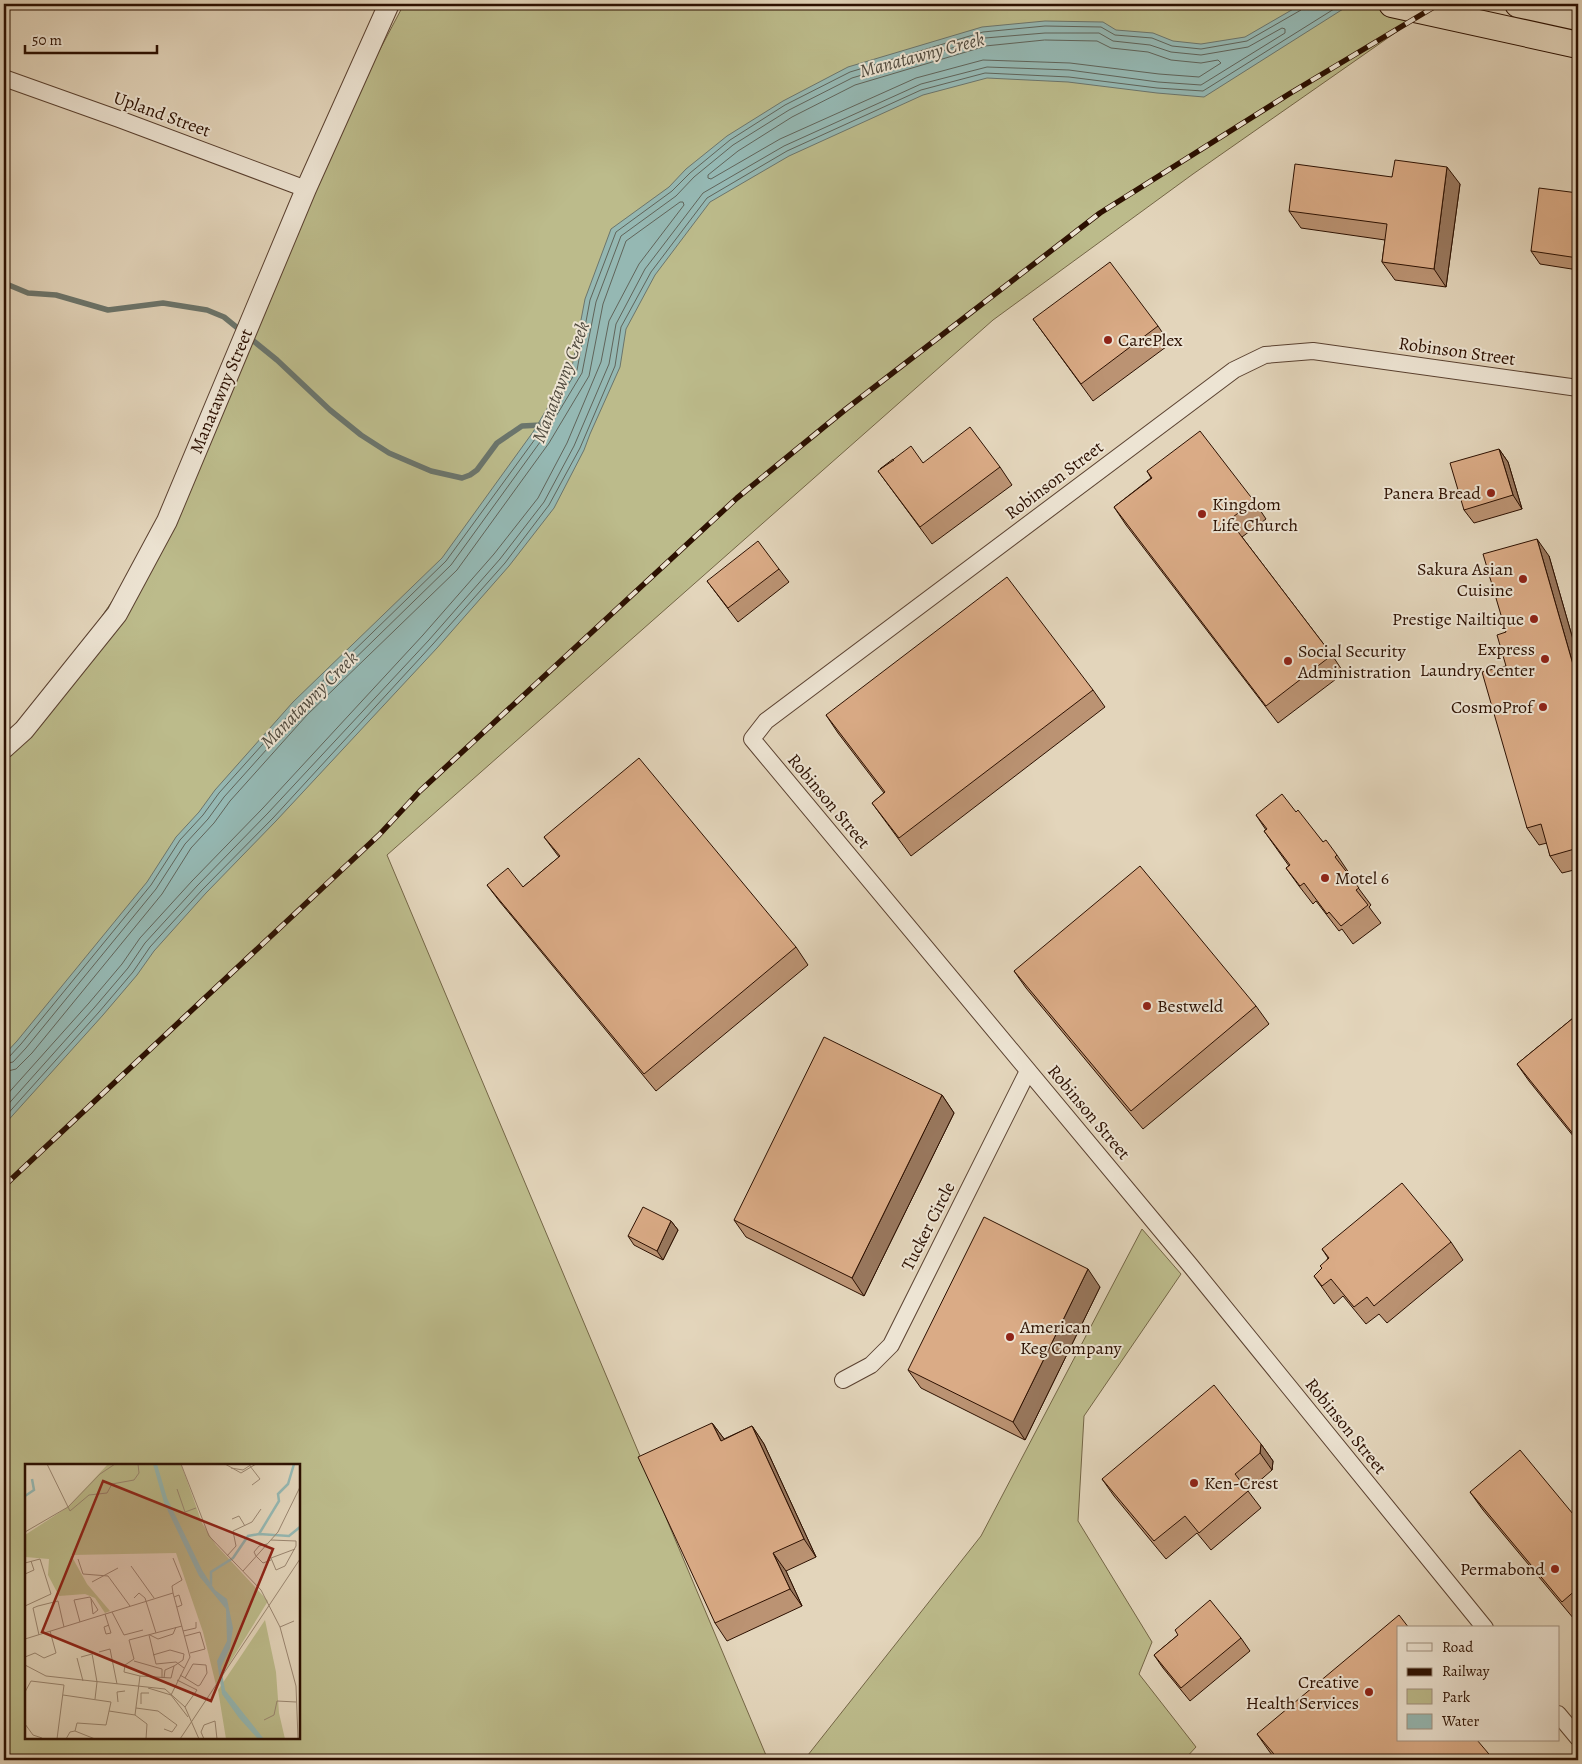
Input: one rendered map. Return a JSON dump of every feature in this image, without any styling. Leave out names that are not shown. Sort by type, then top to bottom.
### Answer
[{"type":"highway","points":[[1392,4],[1578,45]]},
{"type":"highway","points":[[1518,4],[1578,17]]},
{"type":"street","name":"Manatawny Street","points":[[4,748],[24,730],[117,614],[167,521],[306,189],[390,4]]},
{"type":"street","name":"Upland Street","points":[[4,78],[306,189]]},
{"type":"street","name":"Robinson Street","points":[[1483,1626],[1190,1265],[752,740],[766,722],[1234,370],[1265,355],[1313,351],[1578,388]]},
{"type":"street","name":"Tucker Circle","points":[[843,1380],[871,1365],[891,1344],[1028,1071]]},
{"type":"street","points":[[1560,1716],[1578,1738]]},
{"type":"green space","points":[[404,4],[1377,4],[1425,12],[1193,174],[993,320],[387,855],[768,1760],[4,1760],[4,748],[24,730],[167,521],[306,189]]},
{"type":"green space","points":[[1142,1229],[1181,1274],[1084,1416],[1078,1521],[1152,1642],[1139,1674],[1196,1747],[1184,1760],[804,1760],[981,1536]]},
{"type":"water","name":"Manatawny Creek","points":[[1302,4],[1351,4],[1204,97],[1068,82],[987,78],[923,95],[789,156],[710,202],[655,275],[626,329],[620,367],[584,450],[554,508],[509,566],[437,648],[276,821],[206,893],[154,951],[137,975],[103,1015],[4,1125],[4,1055],[147,882],[176,837],[199,812],[215,790],[293,702],[442,558],[533,432],[572,367],[585,299],[611,229],[669,187],[686,169],[727,136],[783,101],[848,67],[982,27],[1045,21],[1103,22],[1116,30],[1153,33],[1173,41],[1201,44],[1245,37]]},
{"type":"building","points":[[1395,160],[1447,167],[1434,269],[1382,262],[1387,224],[1289,211],[1295,164],[1392,177]]},
{"type":"building","points":[[1539,188],[1578,193],[1578,258],[1531,251]]},
{"type":"building","name":"CarePlex","points":[[1110,262],[1158,326],[1081,384],[1033,319]]},
{"type":"building","points":[[970,427],[1000,467],[920,527],[878,471],[911,446],[923,463]]},
{"type":"building","points":[[1200,431],[1254,501],[1229,520],[1332,655],[1266,706],[1114,507],[1152,478],[1147,471]]},
{"type":"building","name":"Panera Bread","points":[[1499,449],[1513,495],[1464,510],[1450,463]]},
{"type":"building","points":[[1537,539],[1578,682],[1578,848],[1550,856],[1541,824],[1527,828],[1482,672],[1506,666],[1497,635],[1506,632],[1483,554]]},
{"type":"building","points":[[758,541],[779,569],[728,608],[707,581]]},
{"type":"building","points":[[1007,577],[1093,690],[899,838],[872,803],[885,792],[826,715]]},
{"type":"building","points":[[639,758],[796,947],[644,1074],[487,885],[508,868],[523,887],[560,856],[544,837]]},
{"type":"building","name":"Motel 6","points":[[1282,794],[1296,812],[1298,810],[1323,842],[1326,840],[1337,855],[1335,857],[1359,888],[1356,890],[1368,905],[1341,926],[1329,912],[1327,914],[1304,883],[1300,886],[1286,868],[1290,865],[1264,831],[1267,829],[1256,815]]},
{"type":"building","name":"Bestweld","points":[[1140,866],[1256,1006],[1131,1111],[1014,971]]},
{"type":"building","points":[[1578,1014],[1578,1140],[1517,1064]]},
{"type":"building","points":[[824,1037],[942,1095],[852,1278],[734,1220]]},
{"type":"building","points":[[1402,1183],[1451,1242],[1374,1306],[1367,1297],[1354,1307],[1331,1279],[1322,1286],[1314,1276],[1322,1268],[1320,1266],[1329,1258],[1322,1249]]},
{"type":"building","points":[[643,1207],[671,1221],[657,1251],[628,1236]]},
{"type":"building","name":"American Keg Company","points":[[984,1217],[1088,1269],[1013,1422],[908,1370]]},
{"type":"building","name":"Ken-Crest","points":[[1214,1385],[1261,1444],[1260,1453],[1235,1474],[1248,1491],[1199,1533],[1185,1516],[1154,1541],[1102,1479]]},
{"type":"building","points":[[712,1423],[721,1441],[752,1426],[804,1539],[773,1553],[790,1589],[715,1623],[638,1457]]},
{"type":"building","name":"Permabond","points":[[1520,1450],[1578,1520],[1578,1588],[1562,1602],[1470,1492]]},
{"type":"building","points":[[1210,1600],[1241,1638],[1181,1688],[1154,1655],[1178,1635],[1175,1630]]},
{"type":"building","name":"Creative Health Services","points":[[1399,1615],[1407,1626],[1397,1626],[1397,1742],[1479,1742],[1494,1760],[1279,1760],[1257,1734]]},
{"type":"waterway","name":"Manatawny Creek","points":[[4,283],[28,293],[56,295],[108,310],[163,303],[207,310],[224,317],[277,360],[330,410],[361,435],[389,453],[431,471],[462,478],[470,475],[477,470],[497,443],[522,426],[541,425],[543,423]]},
{"type":"railway","points":[[4,1186],[379,835],[420,791],[737,498],[846,409],[1100,213],[1289,94],[1439,4]]},
{"type":"place","name":"CarePlex","points":[[1108,340]]},
{"type":"place","name":"Panera Bread","points":[[1491,493]]},
{"type":"place","name":"Kingdom Life Church","points":[[1202,514]]},
{"type":"place","name":"Sakura Asian Cuisine","points":[[1523,579]]},
{"type":"place","name":"Prestige Nailtique","points":[[1534,619]]},
{"type":"place","name":"Express Laundry Center","points":[[1545,659]]},
{"type":"place","name":"Social Security Administration","points":[[1288,661]]},
{"type":"place","name":"CosmoProf","points":[[1543,707]]},
{"type":"place","name":"Motel 6","points":[[1325,878]]},
{"type":"place","name":"Bestweld","points":[[1147,1006]]},
{"type":"place","name":"American Keg Company","points":[[1010,1337]]},
{"type":"place","name":"Ken-Crest","points":[[1194,1483]]},
{"type":"place","name":"Permabond","points":[[1555,1569]]},
{"type":"place","name":"Creative Health Services","points":[[1369,1692]]}]
